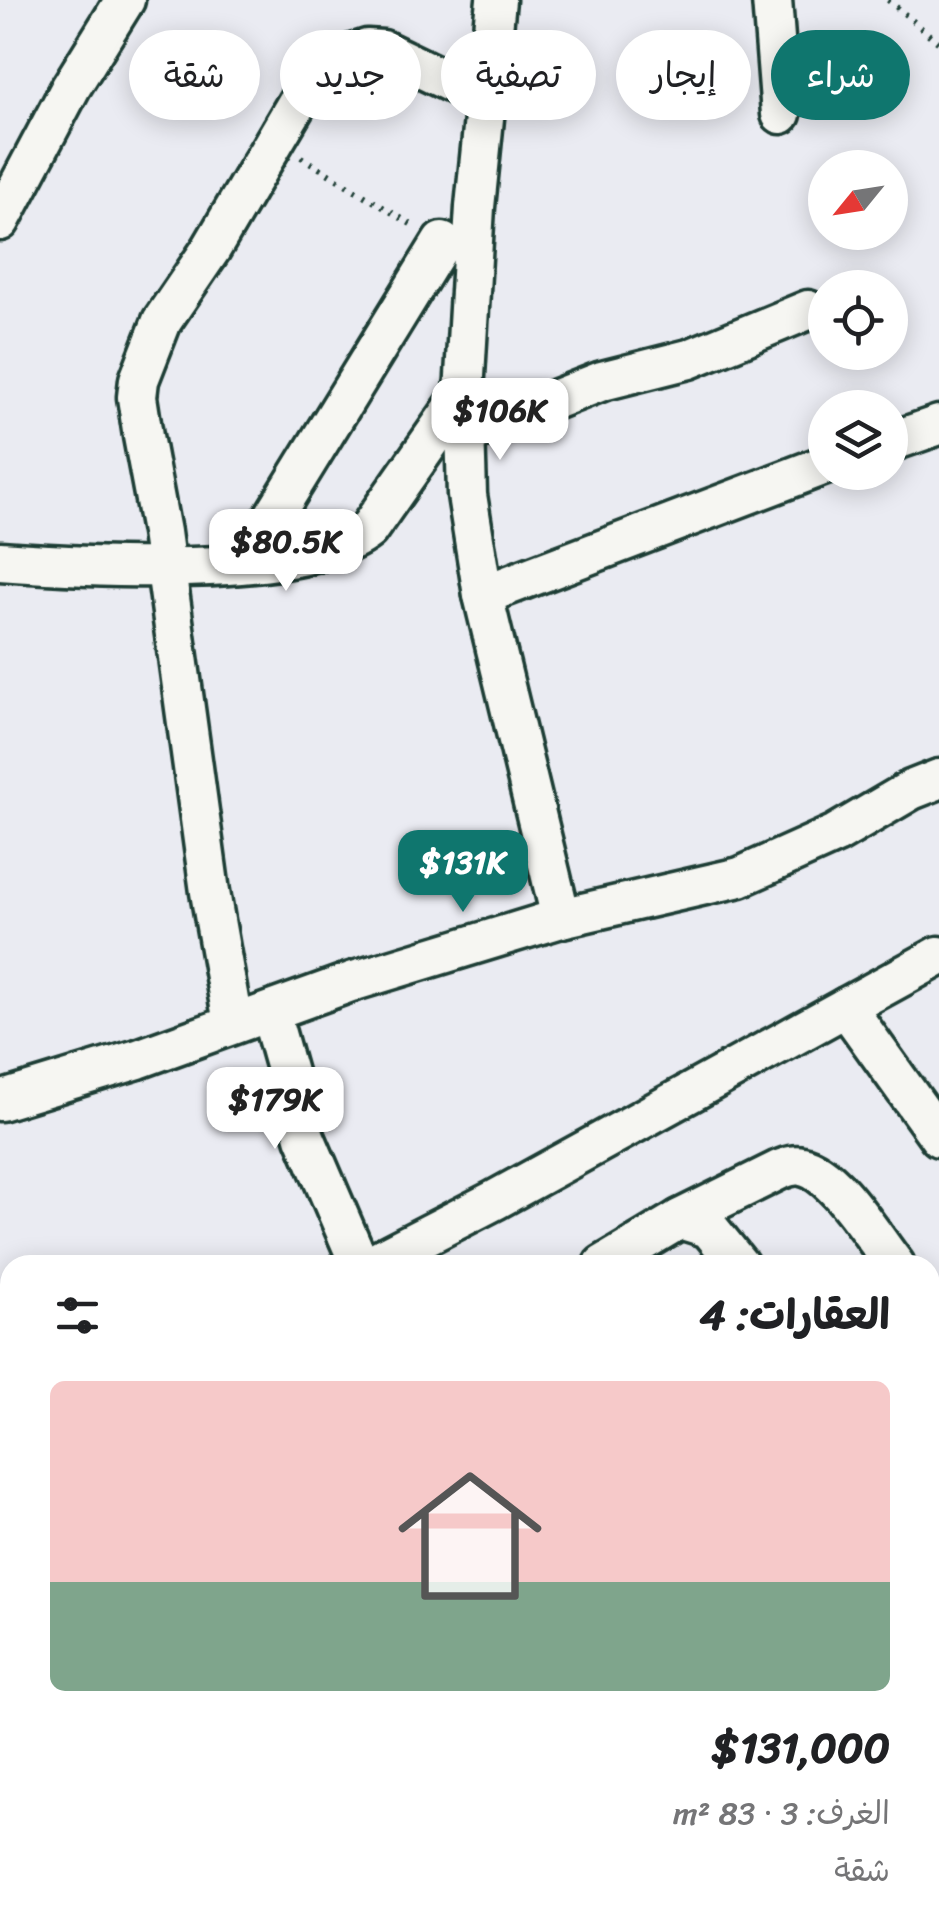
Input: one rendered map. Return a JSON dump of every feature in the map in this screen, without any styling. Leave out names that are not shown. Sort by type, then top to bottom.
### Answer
[{"type":"street","points":[[0,221],[71,88],[126,0]]},
{"type":"street","points":[[491,30],[496,0]]},
{"type":"street","points":[[772,0],[774,30]]},
{"type":"street","points":[[232,1023],[151,468],[142,436],[139,380],[162,321],[212,249],[304,91],[316,78],[352,54],[367,49],[383,50],[441,77]]},
{"type":"street","points":[[484,120],[464,393],[467,494],[483,595],[561,918]]},
{"type":"street","points":[[245,563],[442,242]]},
{"type":"street","points":[[465,434],[602,381],[689,359],[808,310]]},
{"type":"street","points":[[0,561],[72,566],[245,563],[290,560],[355,541],[384,510],[464,393]]},
{"type":"street","points":[[908,436],[939,425]]},
{"type":"street","points":[[483,595],[808,471]]},
{"type":"street","points":[[0,1101],[138,1059],[351,982],[561,918],[740,876],[836,834],[911,790],[939,779]]},
{"type":"street","points":[[388,1255],[939,956]]},
{"type":"street","points":[[846,1007],[925,1092],[939,1137]]},
{"type":"street","points":[[270,1012],[305,1137],[356,1255]]},
{"type":"street","points":[[620,1255],[680,1220],[795,1165],[806,1166],[831,1183],[887,1255]]},
{"type":"street","points":[[680,1220],[709,1228],[730,1255]]},
{"type":"path","points":[[888,0],[939,43]]},
{"type":"path","points":[[276,142],[442,242]]}]
